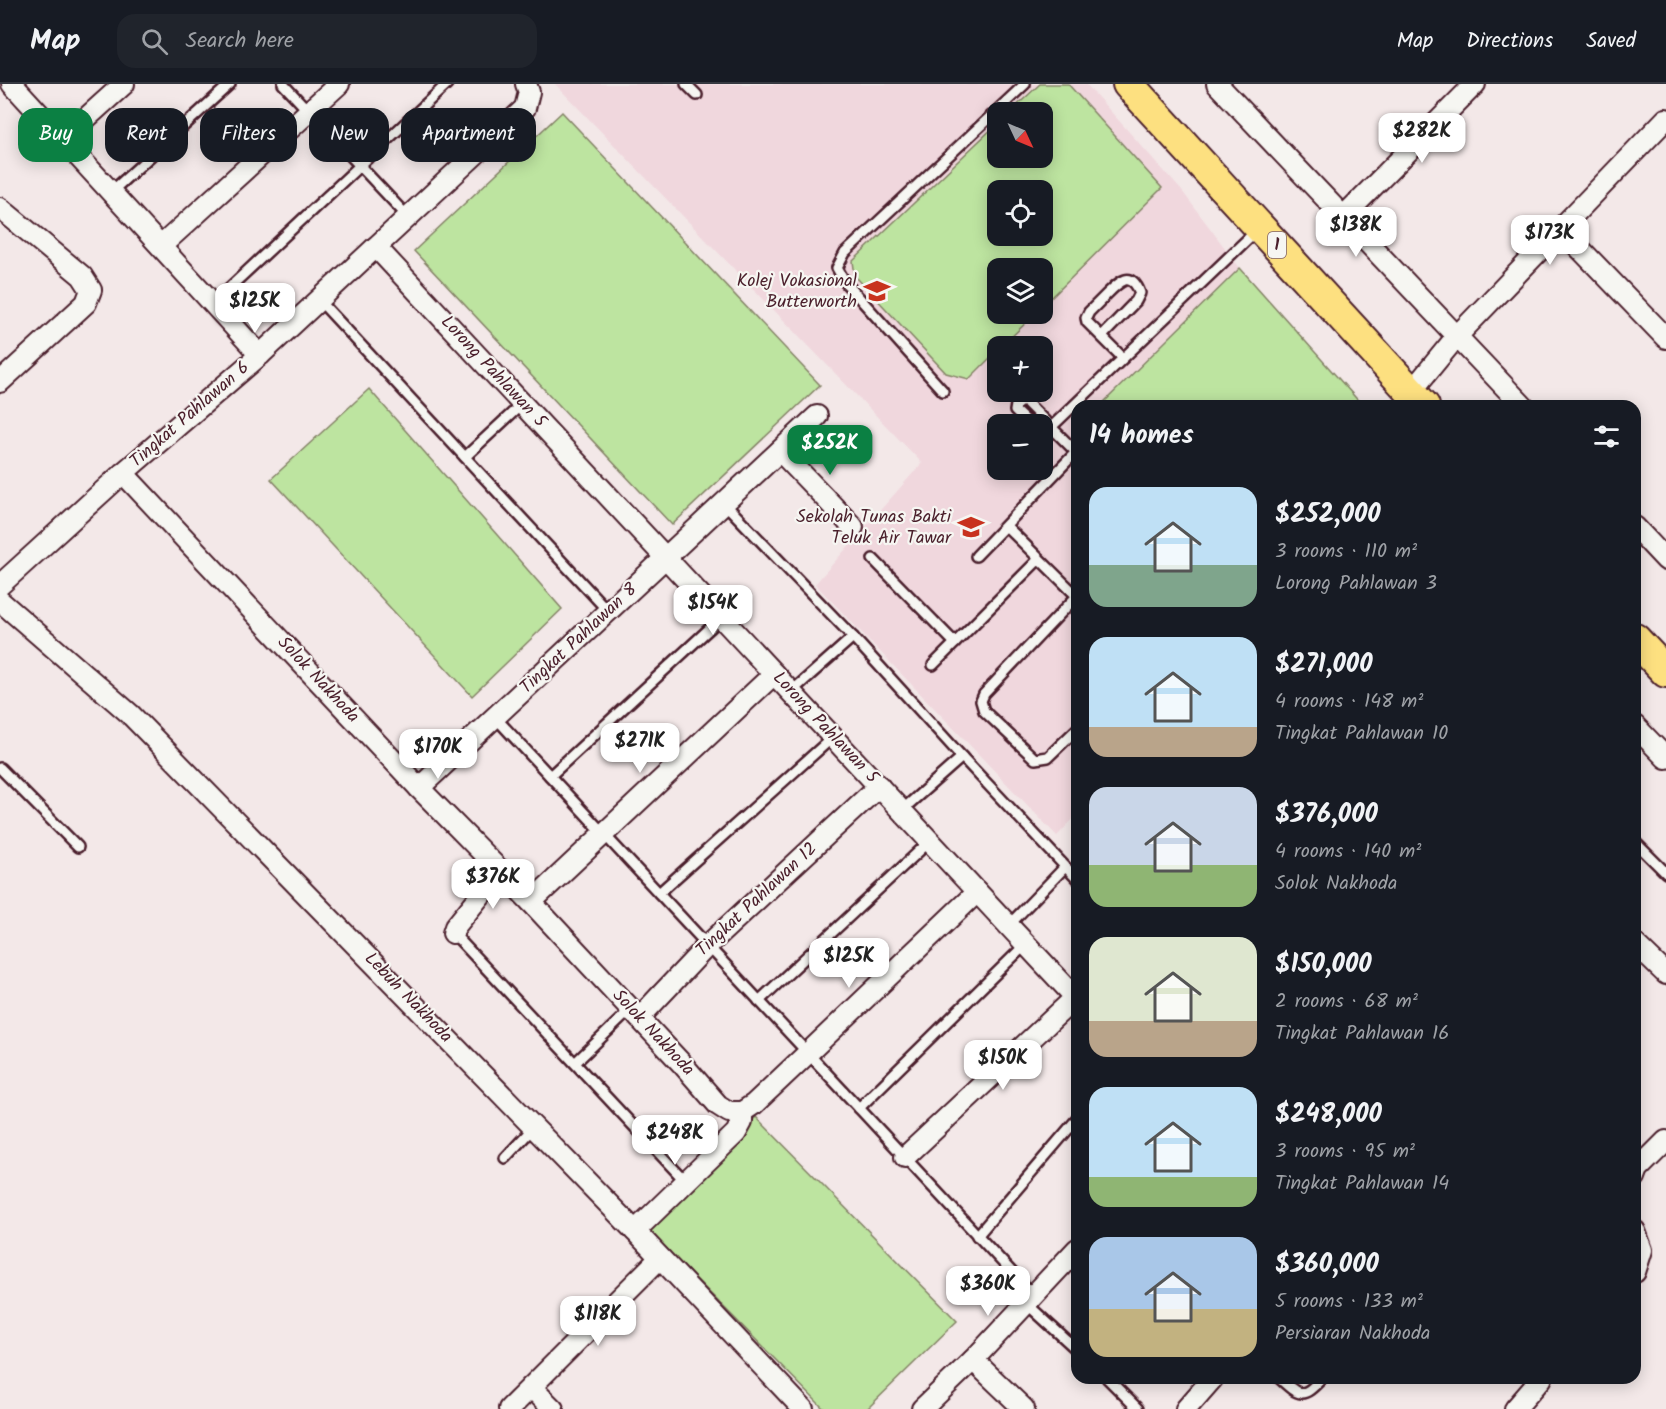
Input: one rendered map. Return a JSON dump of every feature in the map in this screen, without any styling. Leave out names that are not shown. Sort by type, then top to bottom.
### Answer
[{"type":"main road","name":"1","points":[[1128,84],[1418,399]]},
{"type":"main road","points":[[1641,645],[1666,672]]},
{"type":"street","points":[[93,112],[124,84]]},
{"type":"street","points":[[312,108],[339,84]]},
{"type":"street","points":[[1217,84],[1517,400]]},
{"type":"street","points":[[15,85],[35,108]]},
{"type":"street","points":[[1343,217],[1466,87]]},
{"type":"street","name":"Tingkat Pahlawan 6","points":[[0,585],[123,473],[260,355],[525,108],[528,88]]},
{"type":"street","points":[[160,246],[309,111]]},
{"type":"street","points":[[1418,399],[1457,336],[1666,119]]},
{"type":"street","points":[[83,162],[260,355]]},
{"type":"street","points":[[0,208],[82,276],[91,290],[86,303],[0,382]]},
{"type":"street","points":[[1560,228],[1666,338]]},
{"type":"street","name":"Lorong Pahlawan 5","points":[[376,247],[1071,993]]},
{"type":"street","name":"Tingkat Pahlawan 8","points":[[419,788],[817,416]]},
{"type":"street","points":[[780,451],[853,527]]},
{"type":"street","name":"Solok Nakhoda","points":[[123,473],[419,788],[501,870],[718,1105],[729,1112],[742,1112]]},
{"type":"street","points":[[1641,533],[1666,560]]},
{"type":"street","name":"Lebuh Nakhoda","points":[[0,601],[130,714],[635,1231],[803,1409]]},
{"type":"street","points":[[531,902],[774,674]]},
{"type":"street","points":[[1641,732],[1666,758]]},
{"type":"street","name":"Tingkat Pahlawan 12","points":[[635,1013],[879,786]]},
{"type":"street","points":[[453,933],[455,927],[501,870]]},
{"type":"street","points":[[635,1231],[736,1133],[742,1122],[742,1112],[754,1104],[977,892]]},
{"type":"street","points":[[1641,950],[1666,974]]},
{"type":"street","points":[[905,1158],[1071,1003]]},
{"type":"street","points":[[1641,1166],[1666,1141]]},
{"type":"street","points":[[922,1409],[973,1360],[1071,1256]]},
{"type":"street","points":[[509,1409],[660,1258]]},
{"type":"street","points":[[973,1360],[1024,1409]]},
{"type":"street","points":[[1186,1409],[1208,1384]]},
{"type":"street","points":[[1515,1409],[1537,1384]]},
{"type":"street","points":[[531,1387],[553,1409]]},
{"type":"lane","points":[[111,192],[230,84]]},
{"type":"lane","points":[[283,84],[309,111]]},
{"type":"lane","points":[[213,303],[447,84]]},
{"type":"lane","points":[[686,84],[697,95]]},
{"type":"lane","points":[[943,391],[845,282],[837,268],[845,253],[1025,84]]},
{"type":"lane","points":[[356,162],[408,217]]},
{"type":"lane","points":[[1080,400],[1260,226]]},
{"type":"lane","points":[[1102,336],[1136,301],[1140,293],[1137,285],[1131,280],[1124,279],[1118,283],[1089,312],[1086,318],[1087,322],[1123,358]]},
{"type":"lane","points":[[319,300],[608,611]]},
{"type":"lane","points":[[1019,414],[1016,411],[1016,405],[1020,402],[1026,402],[1038,414]]},
{"type":"lane","points":[[465,457],[523,403]]},
{"type":"lane","points":[[1053,426],[1071,409]]},
{"type":"lane","points":[[1053,428],[1071,448]]},
{"type":"lane","points":[[976,556],[1071,458]]},
{"type":"lane","points":[[724,503],[853,637],[1071,873]]},
{"type":"lane","points":[[1006,526],[1071,590]]},
{"type":"lane","points":[[873,559],[955,643]]},
{"type":"lane","points":[[933,665],[1039,559]]},
{"type":"lane","points":[[1071,602],[984,694],[981,701],[984,711],[1035,759],[1048,757],[1071,735]]},
{"type":"lane","points":[[550,776],[721,618]]},
{"type":"lane","points":[[791,692],[853,637]]},
{"type":"lane","points":[[495,717],[977,1236],[1030,1300],[1071,1344]]},
{"type":"lane","points":[[659,893],[833,737]]},
{"type":"lane","points":[[902,811],[962,757]]},
{"type":"lane","points":[[0,768],[78,848]]},
{"type":"lane","points":[[759,1001],[930,841]]},
{"type":"lane","points":[[1641,848],[1666,873]]},
{"type":"lane","points":[[1009,926],[1065,867]]},
{"type":"lane","points":[[453,933],[686,1182]]},
{"type":"lane","points":[[859,1108],[1026,944]]},
{"type":"lane","points":[[575,1063],[635,1013]]},
{"type":"lane","points":[[977,1236],[1071,1126]]},
{"type":"lane","points":[[505,1158],[534,1127]]},
{"type":"lane","points":[[1113,1384],[1138,1409]]},
{"type":"lane","points":[[1286,1384],[1296,1393],[1304,1393],[1317,1384]]},
{"type":"shaded area","points":[[555,84],[1086,84],[1182,191],[1240,268],[1358,400],[1071,400],[1071,821],[1057,836],[815,584],[922,463]]},
{"type":"green space","points":[[1040,84],[1068,84],[1162,188],[1053,296],[1053,258],[987,258],[987,324],[1025,324],[1012,336],[987,336],[987,361],[969,379],[946,373],[855,276],[853,261],[987,134],[987,168],[1053,168],[1053,102],[1021,102]]},
{"type":"green space","points":[[562,112],[820,385],[672,525],[414,251],[509,162],[536,162],[536,136]]},
{"type":"green space","points":[[1240,268],[1358,400],[1106,400]]},
{"type":"green space","points":[[369,389],[562,609],[472,696],[271,479]]},
{"type":"green space","points":[[756,1117],[957,1321],[867,1409],[824,1409],[644,1226]]},
{"type":"place","name":"Kolej Vokasional Butterworth","points":[[877,291]]},
{"type":"place","name":"Sekolah Tunas Bakti Teluk Air Tawar","points":[[971,527]]}]
